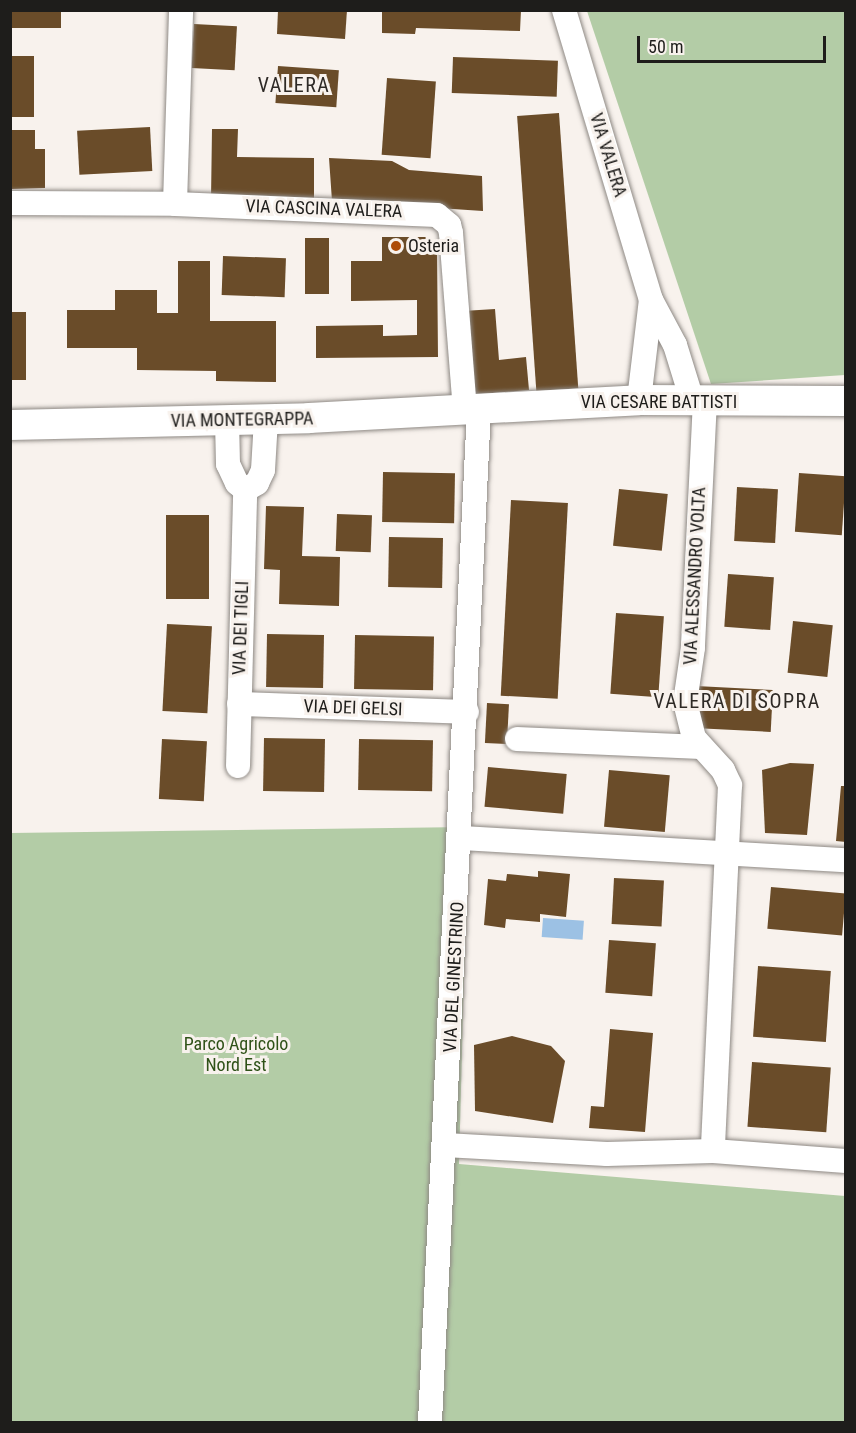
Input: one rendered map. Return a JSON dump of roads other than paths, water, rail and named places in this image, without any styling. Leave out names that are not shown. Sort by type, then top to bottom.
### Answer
[{"type":"street","points":[[175,204],[181,10]]},
{"type":"street","name":"VIA VALERA","points":[[564,10],[651,300],[675,345],[699,400]]},
{"type":"street","name":"VIA CASCINA VALERA","points":[[10,203],[175,204],[428,213],[444,219],[452,240],[473,408]]},
{"type":"street","name":"VIA VALERA","points":[[639,400],[651,300]]},
{"type":"street","name":"VIA CESARE BATTISTI","points":[[473,408],[639,400],[846,401]]},
{"type":"street","name":"VIA ALESSANDRO VOLTA","points":[[699,400],[693,648],[685,702],[688,723],[701,747],[729,779],[728,852],[713,1151]]},
{"type":"street","name":"VIA MONTEGRAPPA","points":[[10,425],[266,420],[473,408]]},
{"type":"street","name":"VIA DEL GINESTRINO","points":[[430,1422],[467,712],[473,408]]},
{"type":"street","points":[[227,420],[228,464],[237,483],[245,490],[257,483],[263,470],[266,420]]},
{"type":"street","name":"VIA DEI TIGLI","points":[[238,766],[245,490]]},
{"type":"street","name":"VIA DEI GELSI","points":[[239,704],[467,712]]},
{"type":"street","points":[[517,739],[701,747]]},
{"type":"street","points":[[461,838],[846,860]]},
{"type":"street","points":[[445,1145],[607,1154],[713,1151],[846,1161]]},
{"type":"water","points":[[543,918],[584,921],[583,940],[542,937]]},
{"type":"place","name":"Osteria","points":[[396,246]]},
{"type":"district","name":"VALERA","points":[[294,85]]},
{"type":"district","name":"VALERA DI SOPRA","points":[[737,701]]},
{"type":"park label","name":"Parco Agricolo Nord Est","points":[[236,1055]]}]
